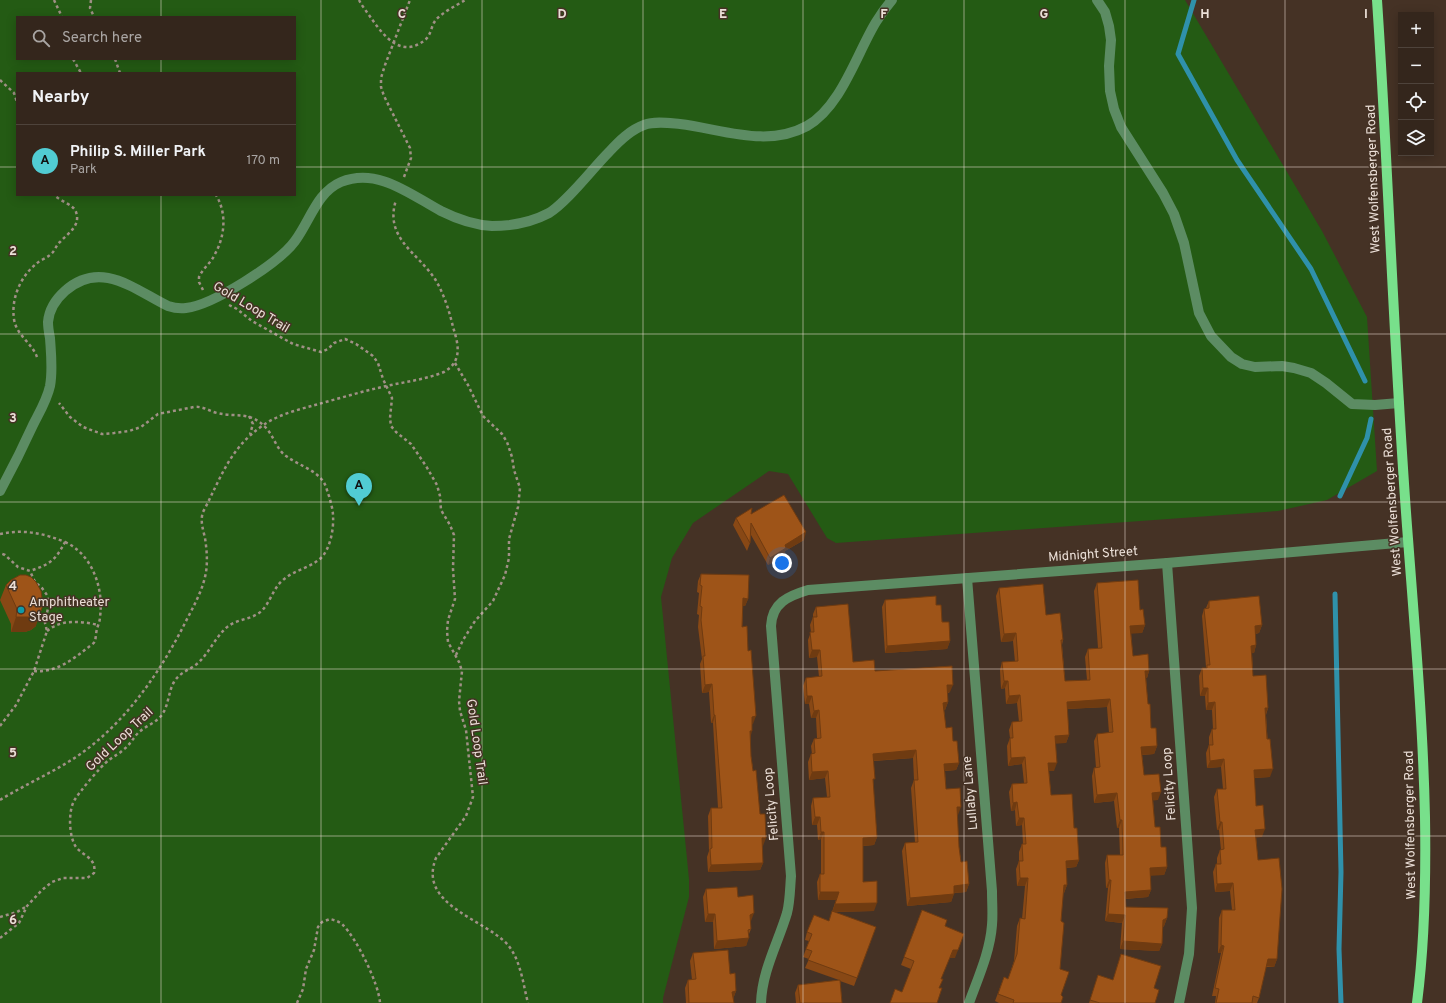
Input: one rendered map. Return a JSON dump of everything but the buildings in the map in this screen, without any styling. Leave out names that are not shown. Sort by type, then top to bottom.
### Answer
[{"type":"main road","name":"West Wolfensberger Road","points":[[1377,0],[1383,90],[1392,295],[1419,684],[1424,780],[1426,906],[1416,1003]]},
{"type":"street","points":[[0,491],[43,405],[49,388],[52,378],[52,360],[48,323],[51,309],[59,296],[72,285],[87,279],[104,277],[121,281],[158,301],[176,308],[186,308],[213,299],[265,268],[285,254],[296,240],[318,203],[328,190],[341,182],[364,177],[380,180],[400,187],[459,219],[474,224],[506,226],[533,220],[550,212],[565,199],[622,138],[634,130],[646,125],[669,123],[681,124],[752,136],[776,136],[794,132],[809,125],[821,115],[831,103],[845,82],[875,23],[892,0]]},
{"type":"street","points":[[1097,0],[1105,12],[1112,40],[1109,66],[1110,91],[1114,109],[1121,127],[1163,193],[1174,214],[1186,249],[1199,313],[1211,336],[1231,357],[1242,364],[1255,367],[1282,366],[1312,373],[1352,404],[1375,405],[1399,403]]},
{"type":"street","name":"Midnight Street","points":[[782,602],[790,596],[808,590],[1167,563],[1408,542]]},
{"type":"street","name":"Felicity Loop","points":[[1167,563],[1192,908],[1189,954],[1179,1003]]},
{"type":"street","name":"Lullaby Lane","points":[[967,578],[992,891],[992,927],[986,955],[969,1003]]},
{"type":"street","name":"Felicity Loop","points":[[761,1003],[766,971],[787,911],[791,876],[771,626],[771,617],[776,608],[782,602]]},
{"type":"path","points":[[54,0],[62,16]]},
{"type":"path","points":[[91,0],[90,8],[94,16]]},
{"type":"path","points":[[359,0],[380,30],[393,43],[406,47],[420,43],[430,34],[435,21],[465,0]]},
{"type":"path","points":[[0,800],[78,755],[95,742],[108,731],[135,701],[160,667],[191,612],[202,588],[207,566],[205,539],[201,519],[203,512],[226,465],[238,447],[250,435],[263,425],[290,412],[386,386],[431,376],[445,371],[455,363],[458,355],[458,345],[444,297],[429,271],[401,240],[394,228],[392,214],[411,158],[411,153],[410,148],[384,96],[381,87],[381,78],[410,0]]},
{"type":"path","points":[[74,60],[80,72]]},
{"type":"path","points":[[116,60],[120,72]]},
{"type":"path","points":[[0,80],[14,93],[16,99]]},
{"type":"path","points":[[39,362],[33,348],[17,328],[14,317],[14,300],[26,275],[36,264],[51,255],[58,243],[74,228],[76,211],[55,196]]},
{"type":"path","name":"Gold Loop Trail","points":[[217,196],[222,205],[224,214],[222,233],[215,254],[203,270],[199,280],[203,290],[213,299],[231,305],[252,321],[299,346],[321,352],[328,349],[334,343],[346,339],[376,360],[380,366],[386,386],[392,398],[390,418],[392,426],[396,432],[411,444],[431,473],[440,496],[441,510],[453,532],[455,598],[448,620],[447,631],[448,642],[456,656],[463,675],[459,690],[459,701],[460,711],[466,730],[473,797],[468,811],[462,821],[436,858],[432,876],[437,889],[448,904],[496,936],[509,947],[518,965],[528,1003]]},
{"type":"path","points":[[455,363],[466,380],[483,416],[502,434],[507,442],[520,488],[518,508],[509,539],[509,558],[505,575],[492,601],[475,621],[463,640],[456,656]]},
{"type":"path","name":"Gold Loop Trail","points":[[0,938],[19,923],[27,906],[42,890],[55,880],[63,878],[87,878],[94,873],[95,867],[93,863],[76,847],[72,836],[70,812],[76,796],[104,764],[124,750],[140,732],[159,718],[167,704],[175,680],[197,664],[205,656],[225,629],[236,621],[255,616],[261,612],[265,608],[276,588],[283,580],[322,556],[326,549],[332,529],[333,517],[330,499],[324,482],[303,466],[284,455],[263,425],[249,416],[223,414],[194,407],[158,414],[141,427],[129,431],[114,434],[102,434],[87,429],[76,422],[53,397],[49,388]]},
{"type":"path","points":[[249,416],[253,424],[250,435]]},
{"type":"path","points":[[0,534],[13,531],[35,532],[65,542],[73,546],[81,553],[91,566],[96,576],[101,597],[100,618],[95,641],[69,662],[54,669],[34,672]]},
{"type":"path","points":[[0,553],[5,555],[18,567],[30,571],[47,565],[58,554],[65,542]]},
{"type":"path","points":[[0,726],[16,705],[34,672],[47,631],[46,623],[49,603],[42,588],[35,582],[30,571]]},
{"type":"path","points":[[47,631],[53,626],[68,623],[87,622],[98,625]]},
{"type":"path","points":[[0,917],[17,912],[27,906]]},
{"type":"path","points":[[297,1003],[303,989],[306,968],[314,950],[318,927],[322,922],[330,919],[342,924],[357,945],[376,985],[380,1003]]},
{"type":"green space","points":[[0,0],[1185,0],[1322,231],[1367,317],[1377,471],[1327,500],[1278,511],[836,543],[827,538],[788,474],[769,471],[693,523],[672,558],[661,597],[689,879],[689,897],[663,1003],[0,1003]]},
{"type":"waterway","points":[[1194,0],[1178,54],[1237,160],[1311,269],[1365,381]]},
{"type":"waterway","points":[[1340,496],[1367,438],[1371,419]]},
{"type":"waterway","points":[[1335,594],[1341,872],[1339,949],[1341,1003]]},
{"type":"place","name":"Philip S. Miller Park","points":[[359,506]]},
{"type":"place","name":"Amphitheater Stage","points":[[21,610]]}]
